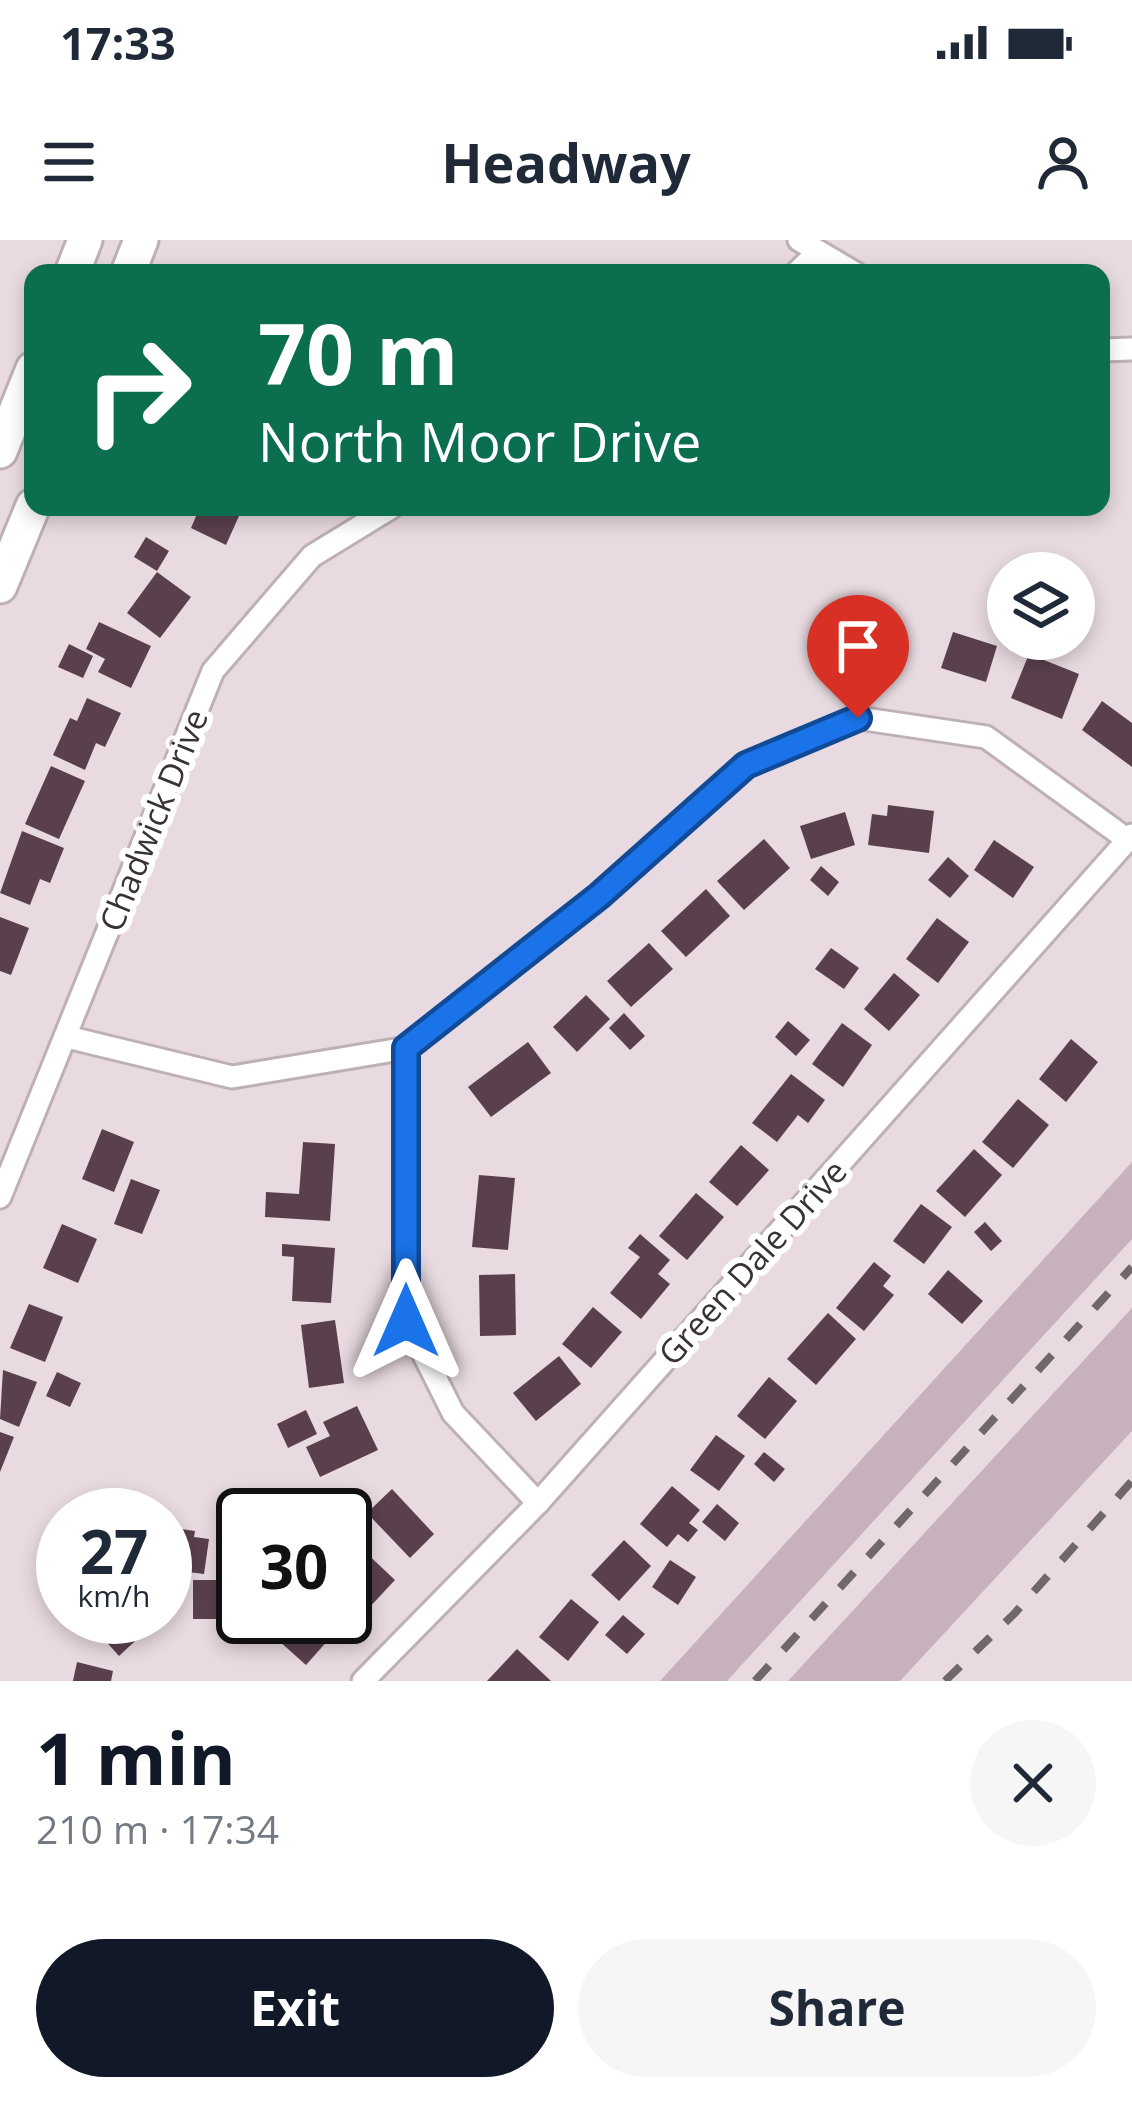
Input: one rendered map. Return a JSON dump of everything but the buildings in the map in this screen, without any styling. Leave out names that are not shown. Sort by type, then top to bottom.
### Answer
[{"type":"main road","points":[[0,452],[24,392]]},
{"type":"main road","points":[[0,586],[29,516]]},
{"type":"street","points":[[808,246],[839,264]]},
{"type":"street","name":"Chadwick Drive","points":[[0,1197],[213,671],[312,556],[377,516]]},
{"type":"street","points":[[67,1037],[232,1077],[406,1048],[599,896],[746,765],[858,718],[986,737],[1130,838]]},
{"type":"street","name":"Green Dale Drive","points":[[363,1681],[538,1503],[1130,838]]},
{"type":"street","points":[[406,1048],[406,1321],[453,1413],[538,1503]]},
{"type":"shaded area","points":[[1132,1162],[1132,1239],[727,1681],[660,1681]]},
{"type":"shaded area","points":[[1132,1308],[1132,1431],[900,1681],[788,1681]]},
{"type":"railway","points":[[755,1681],[1132,1267]]},
{"type":"railway","points":[[945,1681],[1014,1614],[1132,1481]]},
{"type":"route","points":[[406,1321],[406,1048],[599,896],[746,765],[858,718]]}]
